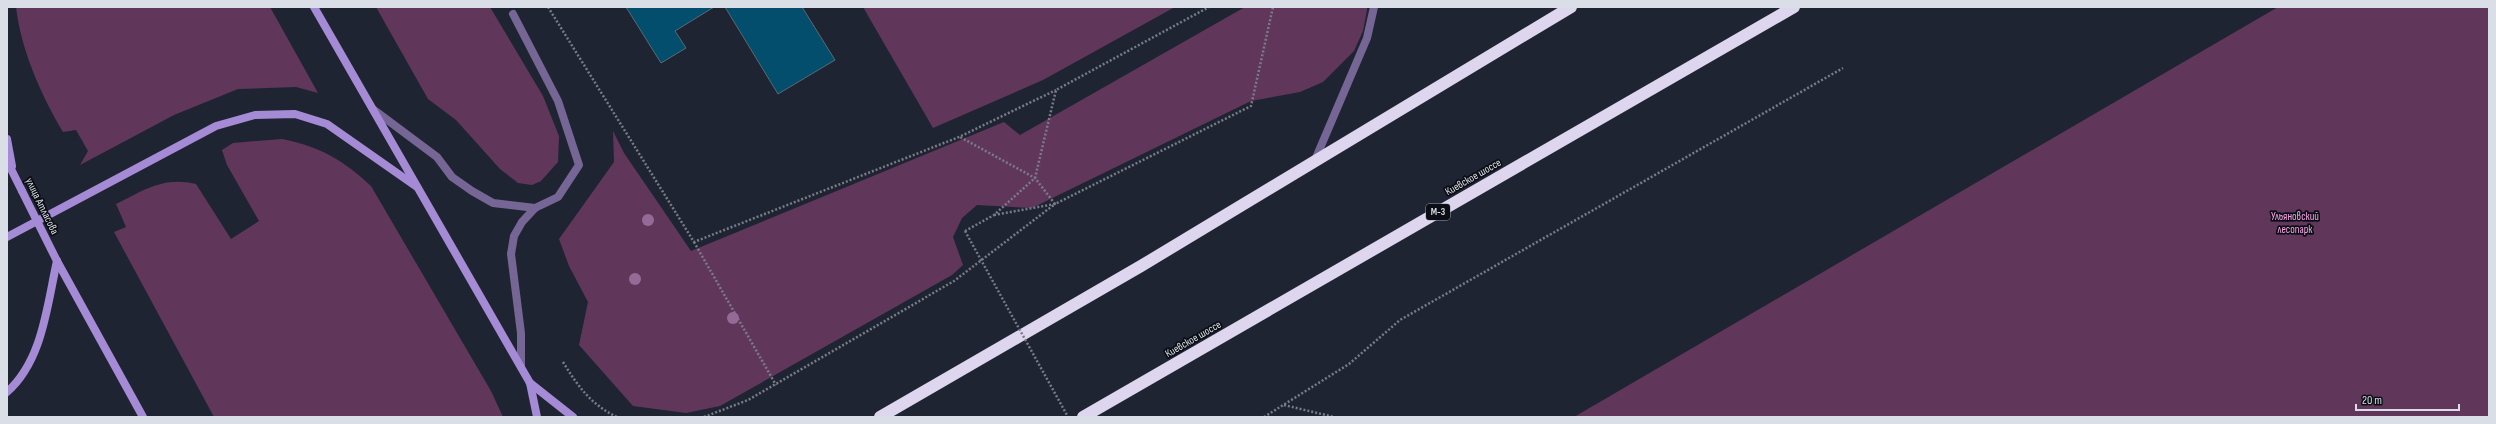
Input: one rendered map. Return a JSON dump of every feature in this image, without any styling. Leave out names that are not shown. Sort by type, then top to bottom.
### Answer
[{"type":"highway","points":[[880,417],[1141,266],[1571,7]]},
{"type":"highway","name":"Киевское шоссе","points":[[1083,417],[1794,7]]},
{"type":"main road","points":[[314,7],[530,382],[536,417]]},
{"type":"main road","points":[[7,237],[216,126],[255,115],[295,114],[328,124],[419,189]]},
{"type":"main road","points":[[7,140],[12,171]]},
{"type":"main road","name":"улица Атласова","points":[[7,160],[57,261],[143,417]]},
{"type":"main road","points":[[7,392],[24,373],[38,344],[57,261]]},
{"type":"main road","points":[[530,382],[573,417]]},
{"type":"lane","points":[[1315,160],[1367,38],[1374,7]]},
{"type":"lane","points":[[513,14],[558,101],[579,165],[558,197],[535,208],[522,222],[514,236],[511,254],[521,332],[521,366]]},
{"type":"lane","points":[[374,110],[437,157],[452,177],[472,191],[493,203],[535,208]]},
{"type":"path","points":[[548,7],[694,242],[776,385]]},
{"type":"path","points":[[694,242],[959,136],[1056,90],[1209,7]]},
{"type":"path","points":[[704,417],[748,400],[776,385],[954,281],[1055,204],[1251,106],[1273,7]]},
{"type":"path","points":[[1264,417],[1349,364],[1400,320],[1843,68]]},
{"type":"path","points":[[994,216],[1035,178],[1056,90]]},
{"type":"path","points":[[959,136],[1035,178],[1055,204]]},
{"type":"path","points":[[1055,204],[994,216],[965,231],[1068,417]]},
{"type":"path","points":[[563,362],[589,399],[603,411],[617,417]]},
{"type":"path","points":[[1283,405],[1334,417]]},
{"type":"green space","points":[[16,7],[270,7],[318,93],[296,87],[238,89],[174,115],[80,165],[88,151],[76,130],[63,132],[47,103],[27,56]]},
{"type":"green space","points":[[376,7],[490,7],[543,96],[559,136],[558,162],[541,181],[532,185],[518,183],[500,169],[456,120],[428,99]]},
{"type":"green space","points":[[863,7],[1175,7],[1043,80],[933,128]]},
{"type":"green space","points":[[1245,7],[1367,7],[1367,10],[1363,31],[1354,51],[1323,82],[1300,92],[1251,101],[1032,208],[977,205],[962,218],[953,237],[963,265],[952,275],[720,406],[686,413],[633,406],[579,345],[588,302],[569,266],[559,239],[614,162],[613,131],[624,153],[691,251],[1004,122],[1020,135]]},
{"type":"green space","name":"Ульяновский лесопарк","points":[[2278,7],[2489,7],[2489,417],[1574,417]]},
{"type":"green space","points":[[282,139],[308,146],[331,156],[351,169],[371,186],[491,391],[503,417],[214,417],[114,232],[126,227],[116,204],[145,189],[164,183],[185,182],[196,184],[231,239],[259,221],[227,165],[222,150],[233,143]]},
{"type":"building","points":[[626,7],[714,7],[675,31],[686,48],[661,63]]},
{"type":"building","points":[[725,7],[802,7],[835,60],[778,94]]}]
